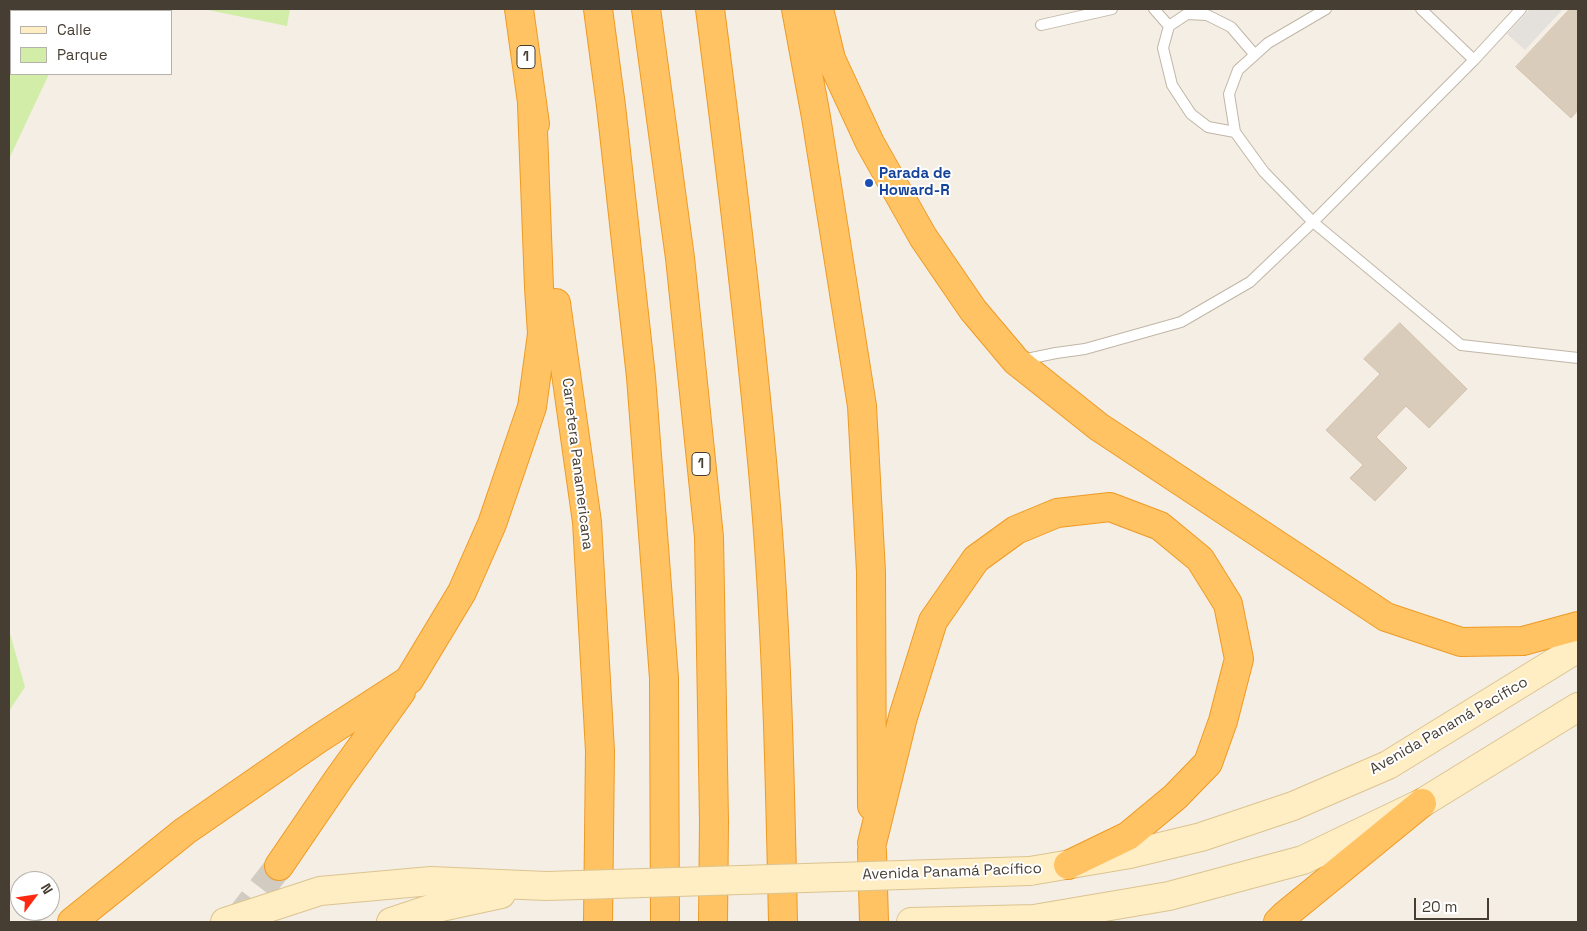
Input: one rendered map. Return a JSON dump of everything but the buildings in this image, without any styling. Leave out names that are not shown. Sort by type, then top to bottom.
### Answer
[{"type":"highway","name":"Carretera Panamericana","points":[[519,9],[587,522],[600,752],[598,922]]},
{"type":"highway","points":[[598,9],[611,106],[641,377],[664,678],[665,922]]},
{"type":"highway","name":"1","points":[[646,9],[680,258],[709,537],[714,821],[713,922]]},
{"type":"highway","points":[[710,9],[743,267],[765,496],[780,747],[783,922]]},
{"type":"highway","points":[[796,9],[816,117],[862,406],[871,572],[874,922]]},
{"type":"highway","points":[[820,9],[831,59],[870,143],[923,237],[973,310],[1016,361],[1099,427],[1386,617],[1461,642],[1523,641],[1578,626]]},
{"type":"highway","points":[[279,866],[409,680],[462,592],[492,524],[532,406],[542,334],[532,105]]},
{"type":"highway","points":[[872,843],[903,717],[933,621],[976,559],[1016,530],[1057,513],[1110,507],[1160,526],[1200,559],[1228,604],[1239,659],[1223,721],[1208,763],[1175,797],[1128,836],[1068,865]]},
{"type":"highway","points":[[72,922],[185,831],[318,738],[409,680]]},
{"type":"highway","points":[[1278,922],[1422,803]]},
{"type":"main road","name":"Avenida Panamá Pacífico","points":[[225,922],[320,891],[431,881],[546,886],[1030,871],[1130,854],[1201,837],[1293,806],[1388,765],[1578,648]]},
{"type":"main road","points":[[912,922],[1034,919],[1169,896],[1303,860],[1422,803],[1578,707]]},
{"type":"main road","points":[[1538,731],[1578,726]]},
{"type":"main road","name":"Avenida Panamá Pacífico","points":[[391,922],[427,910],[546,886]]},
{"type":"lane","points":[[1041,25],[1112,9]]},
{"type":"lane","points":[[1154,9],[1169,26]]},
{"type":"lane","points":[[1326,9],[1268,43],[1238,70],[1228,94],[1235,132],[1264,172],[1313,222],[1461,345],[1578,358]]},
{"type":"lane","points":[[1421,9],[1474,60]]},
{"type":"lane","points":[[1016,361],[1085,349],[1181,322],[1250,282],[1313,222],[1474,60],[1521,9]]},
{"type":"lane","points":[[1235,132],[1208,127],[1191,114],[1172,85],[1163,48],[1169,26],[1187,14],[1207,15],[1231,27],[1255,55]]},
{"type":"green space","points":[[9,9],[80,9],[10,10],[10,75],[49,75],[9,159]]},
{"type":"green space","points":[[203,9],[290,9],[287,26]]},
{"type":"green space","points":[[9,630],[25,687],[9,711]]},
{"type":"shaded area","points":[[1530,9],[1563,9],[1525,50],[1507,34]]},
{"type":"tunnel","points":[[236,922],[279,866]]},
{"type":"place","name":"Parada de Howard-R","points":[[869,183]]}]
